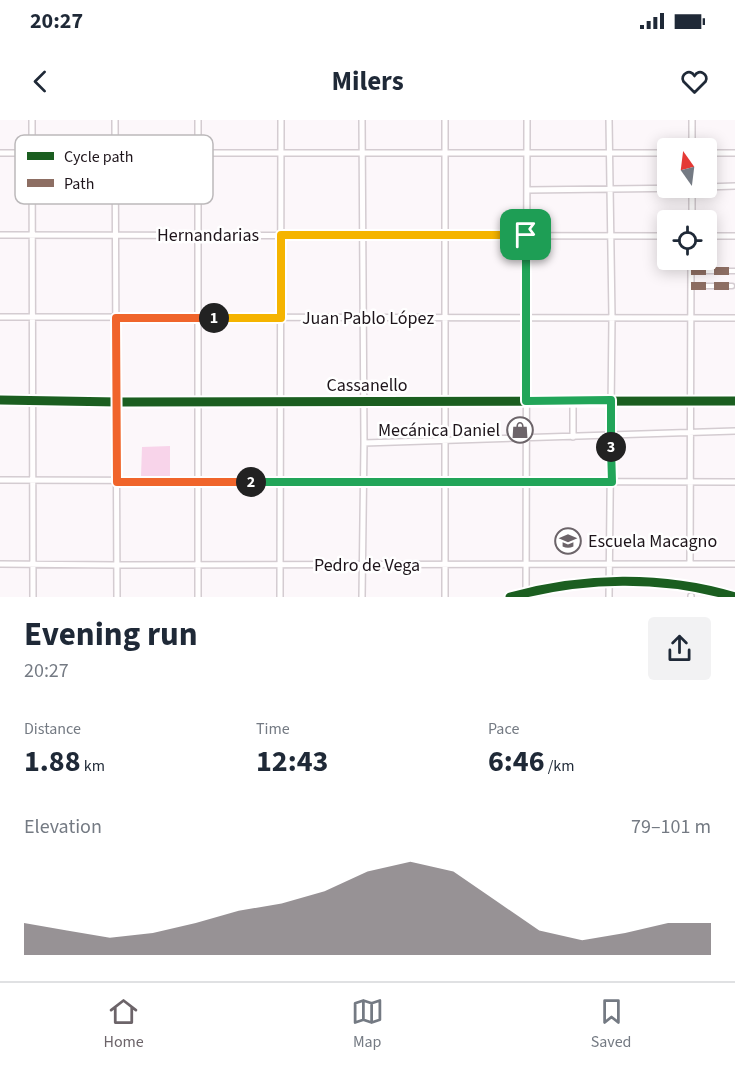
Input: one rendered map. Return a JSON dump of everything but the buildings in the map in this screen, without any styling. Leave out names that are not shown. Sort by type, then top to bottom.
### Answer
[{"type":"street","points":[[33,120],[33,135]]},
{"type":"street","points":[[280,120],[282,401],[280,597]]},
{"type":"street","points":[[362,120],[364,443],[362,597]]},
{"type":"street","points":[[445,120],[446,597]]},
{"type":"street","points":[[526,597],[527,120]]},
{"type":"street","points":[[609,120],[612,318],[609,597]]},
{"type":"street","points":[[692,120],[692,138]]},
{"type":"street","points":[[213,153],[657,153]]},
{"type":"street","points":[[717,153],[735,153]]},
{"type":"street","points":[[717,187],[735,186]]},
{"type":"street","points":[[527,190],[657,188]]},
{"type":"street","points":[[33,204],[33,597]]},
{"type":"street","points":[[116,204],[117,597]]},
{"type":"street","points":[[198,597],[199,204]]},
{"type":"street","name":"Hernandarias","points":[[0,235],[657,236]]},
{"type":"street","points":[[717,236],[735,236]]},
{"type":"street","points":[[690,564],[691,271],[735,271]]},
{"type":"street","points":[[691,286],[732,286]]},
{"type":"street","name":"Juan Pablo López","points":[[0,318],[735,318]]},
{"type":"street","name":"Cassanello","points":[[0,400],[199,402],[735,400]]},
{"type":"street","points":[[573,401],[573,437]]},
{"type":"street","points":[[364,443],[735,431]]},
{"type":"street","points":[[0,480],[735,482]]},
{"type":"street","name":"Pedro de Vega","points":[[0,564],[735,564]]},
{"type":"shaded area","points":[[170,446],[170,476],[141,476],[142,447]]},
{"type":"marked path","points":[[691,271],[735,271]]},
{"type":"marked path","points":[[691,286],[732,286]]},
{"type":"cycle path","points":[[0,400],[118,402],[735,401]]},
{"type":"cycle path","points":[[510,597],[566,585],[622,581],[679,585],[735,597]]},
{"type":"place","name":"Mecánica Daniel","points":[[520,430]]},
{"type":"place","name":"Escuela Macagno","points":[[568,541]]},
{"type":"route","points":[[281,235],[526,235],[526,401],[611,400],[612,482],[117,482],[116,318],[281,318],[281,235]]}]
